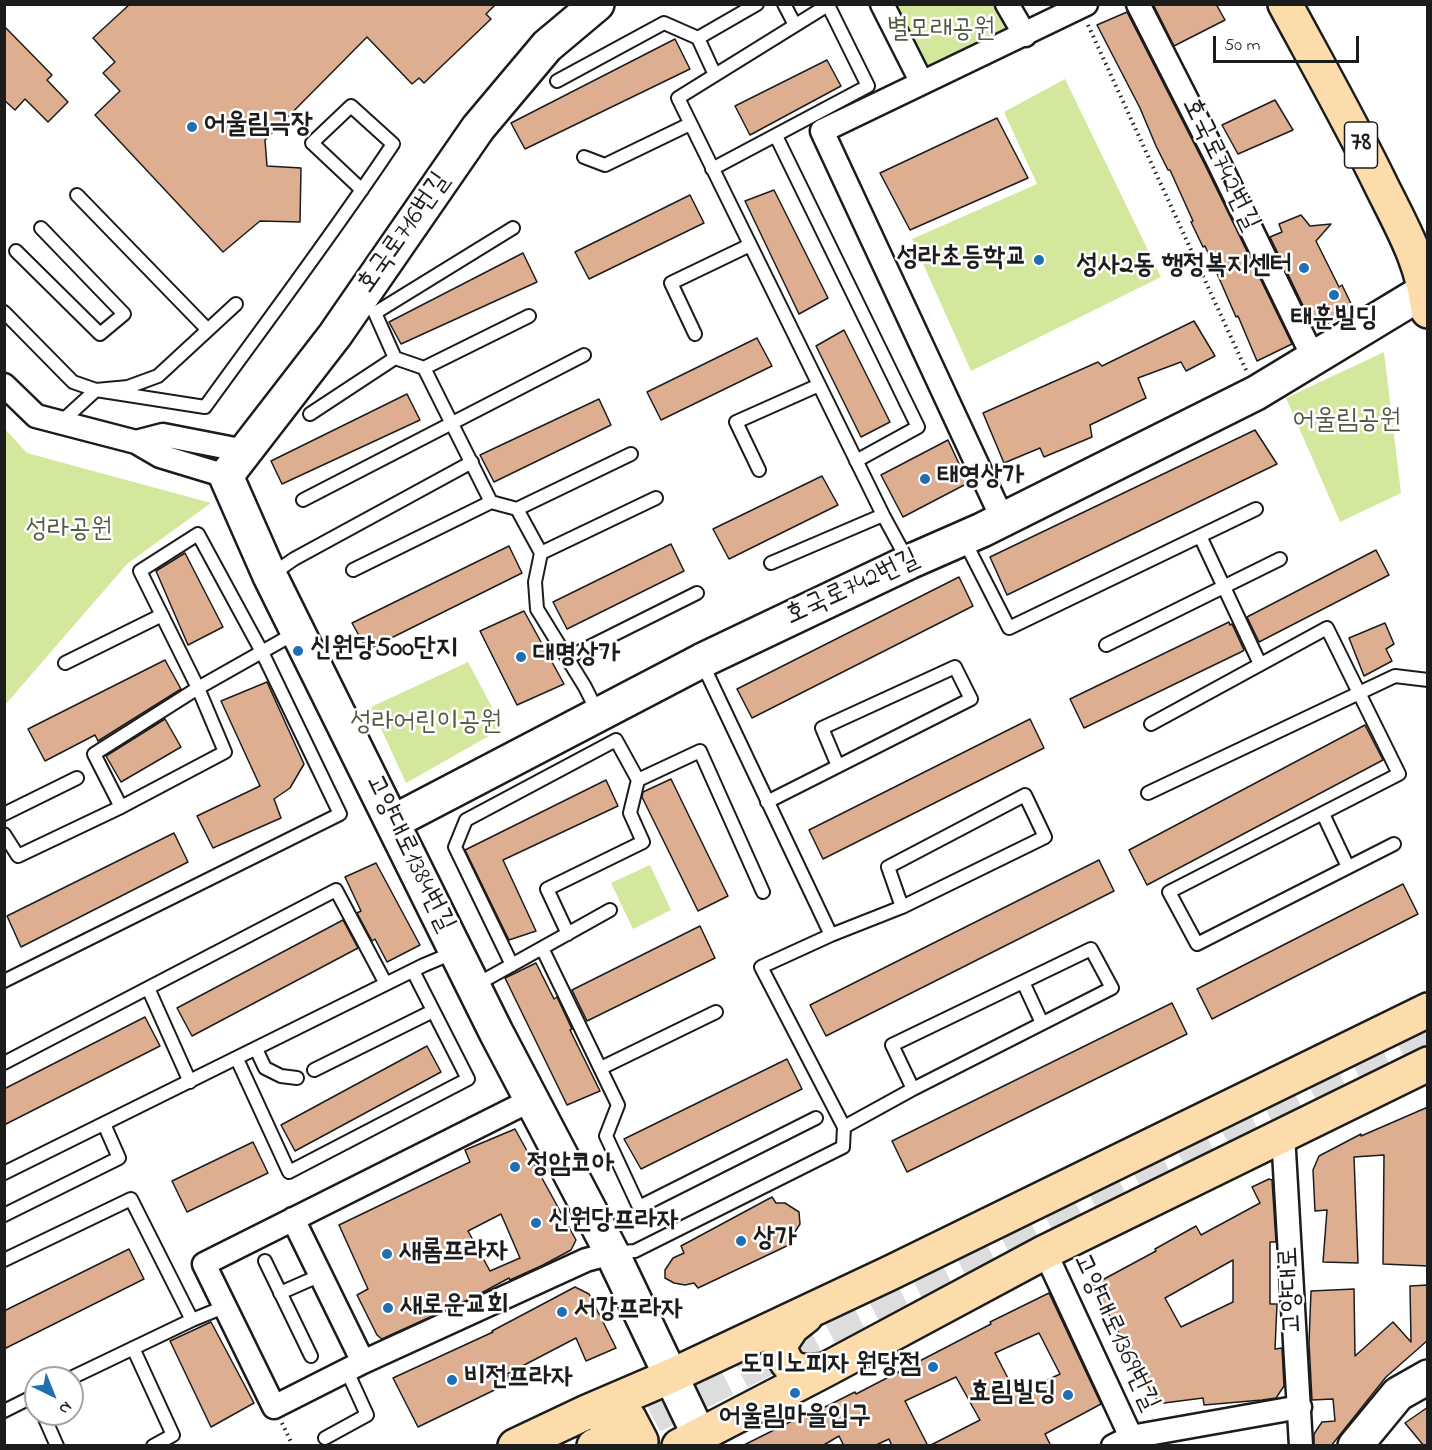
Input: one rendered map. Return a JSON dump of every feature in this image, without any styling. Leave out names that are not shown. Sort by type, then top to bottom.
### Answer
[{"type":"main road","name":"78","points":[[1285,4],[1358,138],[1416,257],[1427,297]]},
{"type":"main road","name":"78","points":[[1310,4],[1428,232]]},
{"type":"main road","points":[[515,1446],[814,1309],[1428,1010]]},
{"type":"main road","points":[[694,1442],[1045,1252],[1428,1064]]},
{"type":"main road","points":[[814,1309],[792,1327],[780,1345],[782,1355],[788,1365],[803,1373],[825,1370]]},
{"type":"main road","points":[[587,1412],[629,1418],[641,1441],[614,1443]]},
{"type":"street","name":"호국로716번길","points":[[235,463],[335,335],[478,128],[548,46],[597,4]]},
{"type":"street","points":[[882,4],[922,83]]},
{"type":"street","points":[[1007,4],[1025,36]]},
{"type":"street","name":"호국로742번길","points":[[1138,4],[1217,159],[1314,359]]},
{"type":"street","points":[[1003,520],[822,131],[1025,36],[1083,6]]},
{"type":"street","name":"호국로742번길","points":[[393,822],[701,661],[1003,520],[1256,393],[1427,297]]},
{"type":"street","points":[[4,385],[36,416],[136,442],[160,456],[235,463]]},
{"type":"street","points":[[136,442],[163,435],[235,463]]},
{"type":"street","name":"고양대로1384번길","points":[[235,463],[270,576],[473,986],[612,1253],[671,1376],[694,1442]]},
{"type":"street","points":[[531,1100],[204,1264],[274,1407],[586,1260],[612,1253]]},
{"type":"street","name":"고양대로","points":[[1283,1134],[1301,1446]]},
{"type":"street","points":[[293,1219],[321,1275],[355,1367]]},
{"type":"street","name":"고양대로1369번길","points":[[1045,1252],[1125,1443],[1300,1407]]},
{"type":"street","points":[[1355,1446],[1398,1394],[1428,1377]]},
{"type":"lane","points":[[698,38],[757,4]]},
{"type":"lane","points":[[784,4],[795,25]]},
{"type":"lane","points":[[712,169],[868,86],[828,5],[678,98],[712,169],[856,462],[909,562]]},
{"type":"lane","points":[[557,81],[664,24],[698,38],[715,75]]},
{"type":"lane","points":[[4,312],[73,382],[96,390],[205,407],[362,190],[393,144],[351,106],[312,143],[362,190]]},
{"type":"lane","points":[[584,157],[605,165],[690,124]]},
{"type":"lane","points":[[776,136],[918,427],[856,462]]},
{"type":"lane","points":[[77,195],[208,330]]},
{"type":"lane","points":[[16,251],[100,334],[124,314],[41,228]]},
{"type":"lane","points":[[491,502],[424,368],[395,357],[375,313],[513,228]]},
{"type":"lane","points":[[694,334],[671,283],[750,245]]},
{"type":"lane","points":[[61,422],[96,390],[128,387],[158,376],[236,304]]},
{"type":"lane","points":[[424,368],[529,315]]},
{"type":"lane","points":[[303,500],[584,355]]},
{"type":"lane","points":[[310,414],[395,357]]},
{"type":"lane","points":[[759,470],[735,422],[819,386]]},
{"type":"lane","points":[[353,570],[491,502],[517,509],[631,454]]},
{"type":"lane","points":[[270,576],[294,558],[472,462]]},
{"type":"lane","points":[[542,553],[656,498]]},
{"type":"lane","points":[[517,509],[542,553],[536,582],[537,609],[598,713]]},
{"type":"lane","points":[[963,539],[1009,627],[1256,509]]},
{"type":"lane","points":[[771,563],[883,515]]},
{"type":"lane","points":[[4,834],[18,856],[121,807],[225,752],[198,688],[140,571],[198,534],[262,652],[340,814],[4,981]]},
{"type":"lane","points":[[1200,536],[1260,664]]},
{"type":"lane","points":[[1106,645],[1280,559]]},
{"type":"lane","points":[[567,658],[697,593]]},
{"type":"lane","points":[[65,663],[162,615]]},
{"type":"lane","points":[[1151,724],[1327,628],[1399,774],[1169,892],[1197,944],[1394,844]]},
{"type":"lane","points":[[121,807],[94,754],[198,688],[298,631]]},
{"type":"lane","points":[[701,661],[831,935]]},
{"type":"lane","points":[[767,802],[971,699],[955,666],[822,728],[838,766]]},
{"type":"lane","points":[[1148,793],[1395,676],[1428,680]]},
{"type":"lane","points":[[512,964],[455,847],[465,820],[616,740],[638,780],[630,813],[642,842],[547,888],[568,934]]},
{"type":"lane","points":[[638,780],[700,752],[763,892]]},
{"type":"lane","points":[[4,814],[77,778]]},
{"type":"lane","points":[[612,1253],[635,1251],[843,1147],[844,1127],[761,967],[831,935],[902,907],[1045,837],[1025,795],[888,867],[902,907]]},
{"type":"lane","points":[[1323,814],[1348,867]]},
{"type":"lane","points":[[4,1063],[336,890],[386,984]]},
{"type":"lane","points":[[473,986],[610,910]]},
{"type":"lane","points":[[543,948],[618,1105],[606,1136],[639,1207],[816,1118]]},
{"type":"lane","points":[[844,1127],[912,1089],[1112,988],[1091,949],[892,1045],[912,1089]]},
{"type":"lane","points":[[4,1173],[386,984],[456,952]]},
{"type":"lane","points":[[237,1059],[289,1172],[468,1079],[413,971]]},
{"type":"lane","points":[[1023,982],[1042,1023]]},
{"type":"lane","points":[[148,988],[190,1082]]},
{"type":"lane","points":[[314,1070],[434,1011]]},
{"type":"lane","points":[[601,1068],[716,1012]]},
{"type":"lane","points":[[256,1049],[264,1068],[281,1076],[297,1078]]},
{"type":"lane","points":[[4,1215],[119,1158],[104,1124]]},
{"type":"lane","points":[[4,1260],[131,1199],[192,1320]]},
{"type":"lane","points":[[265,1261],[310,1356]]},
{"type":"lane","points":[[280,1293],[321,1275]]},
{"type":"lane","points":[[84,1372],[224,1307]]},
{"type":"lane","points":[[133,1348],[173,1436],[153,1446]]},
{"type":"lane","points":[[325,1438],[367,1415],[355,1367]]},
{"type":"lane","points":[[4,1410],[24,1401]]},
{"type":"lane","points":[[48,1426],[57,1446]]},
{"type":"path","points":[[1083,6],[1246,371]]},
{"type":"green space","name":"별모래공원","points":[[893,5],[994,5],[1007,28],[928,71]]},
{"type":"green space","points":[[1065,79],[1161,277],[971,371],[912,239],[1037,184],[1004,112]]},
{"type":"green space","name":"어울림공원","points":[[1384,352],[1401,493],[1340,522],[1286,398]]},
{"type":"green space","name":"성라공원","points":[[5,429],[27,453],[211,503],[127,564],[5,705]]},
{"type":"green space","name":"성라어린이공원","points":[[468,662],[503,728],[406,783],[371,707]]},
{"type":"green space","points":[[650,865],[671,910],[633,929],[611,883]]},
{"type":"building","name":"어울림극장","points":[[130,4],[496,4],[486,14],[491,19],[424,83],[419,78],[412,84],[367,37],[265,140],[267,166],[301,168],[300,222],[260,221],[223,252],[95,115],[120,91],[103,73],[115,62],[93,38]]},
{"type":"building","points":[[1153,4],[1216,4],[1225,20],[1174,46]]},
{"type":"building","points":[[1127,12],[1292,344],[1257,361],[1205,246],[1203,247],[1191,222],[1193,221],[1170,170],[1097,25]]},
{"type":"building","points":[[4,26],[52,75],[47,80],[68,102],[48,122],[25,99],[15,110],[4,100]]},
{"type":"building","points":[[675,39],[690,69],[525,149],[511,123]]},
{"type":"building","points":[[827,60],[841,86],[750,135],[735,106]]},
{"type":"building","points":[[1275,100],[1293,130],[1238,154],[1222,125]]},
{"type":"building","points":[[997,118],[1028,178],[910,230],[880,173]]},
{"type":"building","points":[[774,190],[828,298],[799,314],[745,201]]},
{"type":"building","points":[[690,195],[704,223],[589,279],[575,252]]},
{"type":"building","name":"성사2동 행정복지센터","points":[[1301,215],[1310,226],[1331,224],[1316,241],[1339,287],[1342,285],[1354,310],[1326,324],[1310,320],[1270,237],[1282,232],[1279,224]]},
{"type":"building","points":[[523,253],[537,282],[401,344],[389,322]]},
{"type":"building","points":[[1194,321],[1215,356],[1186,371],[1181,362],[1138,378],[1146,398],[1090,425],[1092,437],[1044,457],[1040,448],[1004,463],[983,413],[1098,362],[1102,366]]},
{"type":"building","points":[[844,330],[890,422],[861,437],[816,346]]},
{"type":"building","points":[[757,338],[772,366],[661,420],[647,392]]},
{"type":"building","points":[[407,394],[420,420],[282,484],[271,461]]},
{"type":"building","points":[[599,399],[611,425],[494,482],[480,455]]},
{"type":"building","points":[[1255,430],[1277,464],[1007,595],[990,557]]},
{"type":"building","name":"태영상가","points":[[948,440],[968,483],[903,517],[881,475]]},
{"type":"building","points":[[822,476],[838,505],[729,559],[713,529]]},
{"type":"building","points":[[671,544],[684,571],[567,629],[553,602]]},
{"type":"building","points":[[509,546],[522,573],[367,650],[352,623]]},
{"type":"building","points":[[1376,550],[1389,575],[1259,642],[1247,617]]},
{"type":"building","points":[[185,553],[223,627],[188,645],[156,571]]},
{"type":"building","points":[[959,577],[973,606],[752,718],[737,689]]},
{"type":"building","name":"대명상가","points":[[524,611],[564,684],[517,705],[480,631]]},
{"type":"building","points":[[1229,622],[1230,625],[1232,624],[1243,651],[1084,728],[1070,699]]},
{"type":"building","points":[[1385,623],[1394,644],[1386,649],[1392,661],[1364,676],[1349,638]]},
{"type":"building","points":[[165,660],[181,689],[98,741],[95,735],[45,761],[28,729]]},
{"type":"building","points":[[267,682],[304,764],[290,788],[274,799],[281,818],[213,848],[197,816],[260,786],[221,701]]},
{"type":"building","points":[[165,719],[181,747],[121,782],[106,756]]},
{"type":"building","points":[[1030,719],[1044,748],[823,859],[809,830]]},
{"type":"building","points":[[1365,725],[1383,760],[1147,885],[1129,850]]},
{"type":"building","points":[[671,779],[728,896],[698,911],[642,797],[643,792]]},
{"type":"building","points":[[606,780],[618,806],[503,860],[536,931],[509,940],[465,850]]},
{"type":"building","points":[[174,833],[188,862],[21,947],[7,916]]},
{"type":"building","points":[[1099,860],[1114,891],[826,1036],[810,1005]]},
{"type":"building","points":[[376,863],[420,945],[387,962],[375,939],[372,941],[357,913],[361,911],[345,877]]},
{"type":"building","points":[[1403,884],[1418,914],[1212,1019],[1197,989]]},
{"type":"building","points":[[343,920],[358,948],[192,1036],[177,1008]]},
{"type":"building","points":[[700,926],[715,958],[587,1021],[572,990]]},
{"type":"building","points":[[536,963],[554,999],[557,997],[572,1029],[570,1030],[600,1091],[567,1105],[505,978]]},
{"type":"building","points":[[1172,1003],[1187,1034],[907,1172],[892,1141]]},
{"type":"building","points":[[145,1017],[160,1046],[4,1125],[4,1089]]},
{"type":"building","points":[[427,1046],[441,1072],[295,1151],[281,1125]]},
{"type":"building","points":[[787,1059],[802,1089],[641,1169],[624,1139]]},
{"type":"building","points":[[1428,1107],[1428,1266],[1383,1264],[1384,1155],[1354,1157],[1358,1263],[1323,1262],[1327,1210],[1315,1211],[1313,1170],[1319,1156],[1361,1134],[1361,1136]]},
{"type":"building","points":[[515,1129],[576,1240],[571,1250],[543,1265],[510,1280],[509,1278],[474,1297],[382,1339],[377,1335],[357,1295],[368,1289],[339,1225],[470,1162],[465,1150]],"holes":[[[501,1214],[520,1258],[490,1271],[468,1231]]]},
{"type":"building","points":[[253,1142],[268,1173],[187,1212],[172,1181]]},
{"type":"building","points":[[1269,1179],[1272,1180],[1276,1242],[1270,1242],[1270,1304],[1277,1304],[1275,1349],[1282,1348],[1284,1386],[1276,1398],[1262,1400],[1204,1405],[1203,1398],[1164,1403],[1153,1396],[1093,1285],[1156,1251],[1155,1249],[1196,1226],[1201,1235],[1260,1203],[1252,1187]],"holes":[[[1233,1260],[1233,1302],[1181,1327],[1165,1298]]]},
{"type":"building","name":"상가","points":[[772,1197],[776,1203],[785,1203],[799,1212],[800,1224],[791,1238],[793,1243],[698,1288],[694,1283],[685,1285],[665,1278],[665,1270],[673,1258],[684,1253],[681,1246]]},
{"type":"building","points":[[129,1249],[144,1279],[4,1349],[4,1311]]},
{"type":"building","points":[[1428,1285],[1428,1340],[1386,1377],[1331,1446],[1314,1446],[1314,1434],[1322,1422],[1335,1421],[1333,1399],[1312,1400],[1309,1343],[1311,1291],[1354,1289],[1355,1356],[1393,1322],[1411,1342],[1410,1286]]},
{"type":"building","points":[[575,1287],[589,1294],[616,1348],[586,1361],[576,1338],[507,1374],[511,1382],[418,1427],[393,1378],[493,1332]]},
{"type":"building","points":[[1049,1293],[1101,1404],[1045,1434],[1051,1446],[929,1446],[980,1420],[956,1377],[905,1401],[928,1446],[892,1446],[889,1439],[874,1446],[844,1446],[839,1436],[822,1446],[742,1446],[816,1409],[817,1411],[855,1392],[856,1394],[991,1324],[990,1322]],"holes":[[[1039,1333],[1060,1374],[1022,1392],[1020,1389],[1015,1392],[995,1353]]]},
{"type":"building","points":[[211,1322],[254,1403],[211,1427],[170,1341]]},
{"type":"building","points":[[1428,1407],[1428,1446],[1424,1446],[1405,1423]]},
{"type":"tunnel","points":[[609,1439],[1236,1122],[1428,1030]]},
{"type":"place","name":"어울림극장","points":[[192,127]]},
{"type":"place","name":"성라초등학교","points":[[1039,260]]},
{"type":"place","name":"성사2동 행정복지센터","points":[[1304,268]]},
{"type":"place","name":"태훈빌딩","points":[[1334,295]]},
{"type":"place","name":"태영상가","points":[[925,479]]},
{"type":"place","name":"신원당500단지","points":[[298,651]]},
{"type":"place","name":"대명상가","points":[[521,657]]},
{"type":"place","name":"정암코아","points":[[515,1167]]},
{"type":"place","name":"신원당프라자","points":[[536,1223]]},
{"type":"place","name":"상가","points":[[741,1241]]},
{"type":"place","name":"새롬프라자","points":[[387,1254]]},
{"type":"place","name":"새로운교회","points":[[388,1308]]},
{"type":"place","name":"서강프라자","points":[[562,1312]]},
{"type":"place","name":"도미노피자 원당점","points":[[933,1367]]},
{"type":"place","name":"비전프라자","points":[[452,1380]]},
{"type":"place","name":"어울림마을입구","points":[[795,1393]]},
{"type":"place","name":"효림빌딩","points":[[1068,1395]]}]
